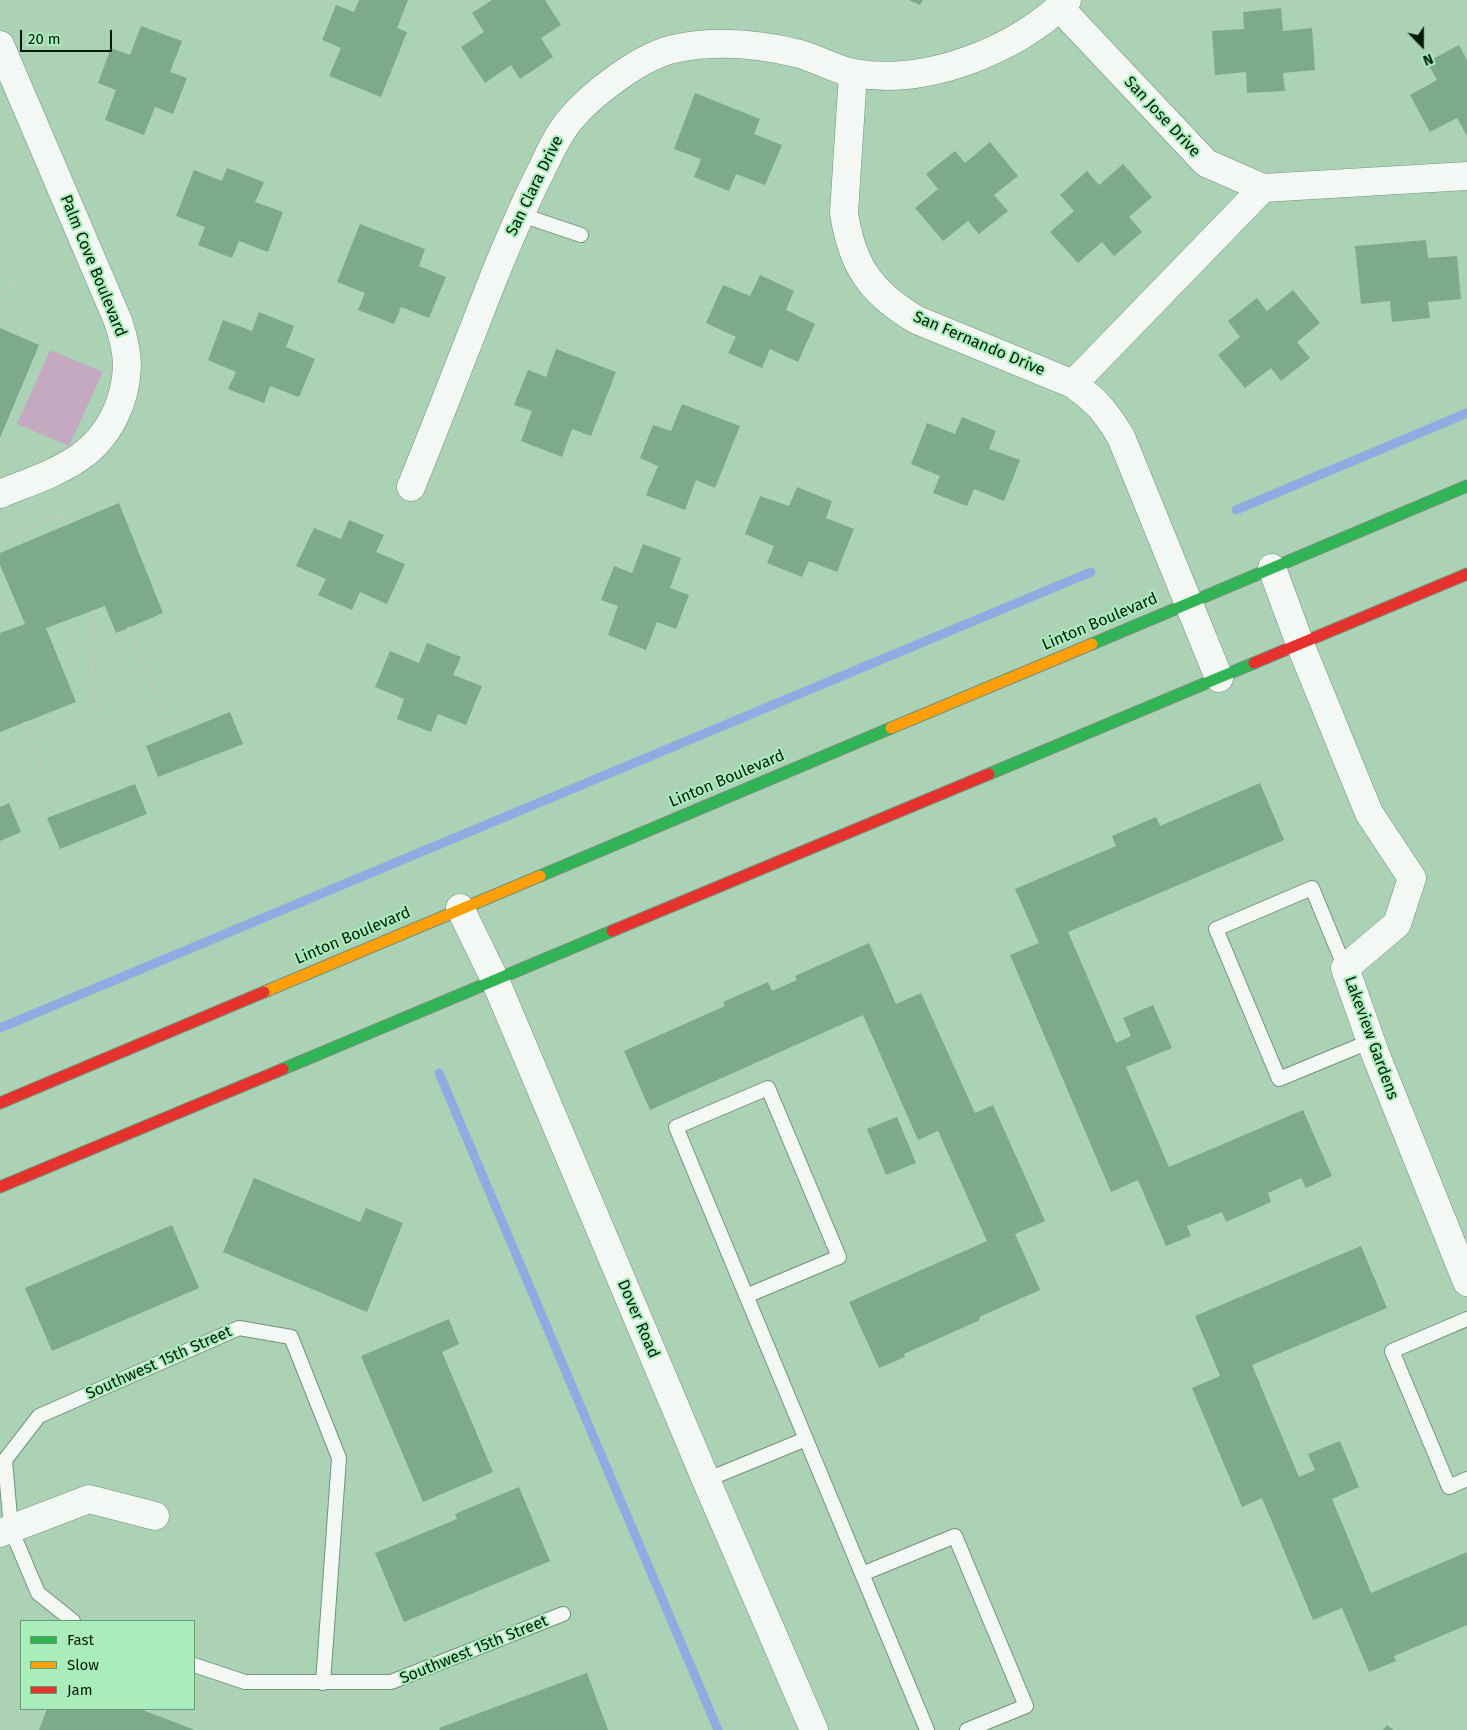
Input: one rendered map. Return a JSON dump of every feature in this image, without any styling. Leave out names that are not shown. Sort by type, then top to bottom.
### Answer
[{"type":"main road","name":"Linton Boulevard","points":[[0,1103],[1467,486]]},
{"type":"main road","points":[[0,1187],[1467,574]]},
{"type":"street","name":"San Clara Drive","points":[[411,487],[519,214],[558,138],[570,120],[607,85],[629,70],[676,48],[719,43],[762,45],[803,55],[853,73],[895,76],[939,69],[982,55],[1022,35],[1063,4]]},
{"type":"street","name":"San Jose Drive","points":[[1063,4],[1206,163],[1263,188],[1467,176]]},
{"type":"street","name":"Palm Cove Boulevard","points":[[0,45],[118,321],[125,344],[127,365],[120,407],[110,426],[97,443],[80,457],[62,468],[0,494]]},
{"type":"street","name":"San Fernando Drive","points":[[853,73],[844,213],[847,235],[855,256],[866,276],[880,294],[898,309],[917,320],[1073,384],[1091,396],[1106,412],[1121,437],[1190,602],[1219,678]]},
{"type":"street","points":[[1073,384],[1263,188]]},
{"type":"street","name":"Lakeview Gardens","points":[[1272,568],[1300,644],[1369,813],[1412,878],[1397,924],[1345,968],[1371,1041],[1467,1282]]},
{"type":"street","name":"Dover Road","points":[[460,908],[495,980],[706,1480],[814,1730]]},
{"type":"street","points":[[5,1531],[89,1499],[155,1516]]},
{"type":"lane","points":[[519,214],[581,235]]},
{"type":"lane","points":[[1345,968],[1312,888],[1216,928],[1279,1079],[1371,1041]]},
{"type":"lane","points":[[746,1296],[839,1257],[768,1088],[676,1127],[746,1296],[927,1730]]},
{"type":"lane","points":[[1467,1319],[1392,1351],[1449,1487],[1467,1479]]},
{"type":"lane","name":"Southwest 15th Street","points":[[73,1620],[38,1593],[5,1531],[5,1460],[39,1416],[239,1328],[291,1337],[339,1458],[323,1683]]},
{"type":"lane","points":[[706,1480],[806,1439]]},
{"type":"lane","points":[[862,1574],[955,1536],[1026,1706],[967,1730]]},
{"type":"lane","name":"Southwest 15th Street","points":[[195,1664],[246,1682],[391,1682],[564,1614]]},
{"type":"path","points":[[0,296],[32,267]]},
{"type":"path","points":[[0,541],[63,515],[67,525]]},
{"type":"path","points":[[94,610],[91,694],[111,741]]},
{"type":"path","points":[[128,628],[166,718]]},
{"type":"path","points":[[24,722],[43,769]]},
{"type":"shaded area","points":[[50,350],[103,372],[69,446],[17,424]]},
{"type":"building","points":[[359,0],[408,0],[397,28],[407,32],[381,97],[329,76],[341,48],[322,40],[336,5],[354,12]]},
{"type":"building","points":[[492,0],[545,0],[561,25],[541,38],[553,57],[520,79],[511,65],[485,83],[461,47],[484,32],[472,13]]},
{"type":"building","points":[[909,0],[923,0],[920,5]]},
{"type":"building","points":[[1281,8],[1283,31],[1312,28],[1315,70],[1283,73],[1285,91],[1247,93],[1246,72],[1215,75],[1212,31],[1244,29],[1243,12]]},
{"type":"building","points":[[141,26],[182,41],[170,72],[187,78],[173,114],[155,107],[144,135],[105,120],[116,90],[98,83],[111,48],[130,55]]},
{"type":"building","points":[[1459,45],[1467,60],[1467,136],[1457,118],[1430,132],[1410,95],[1437,80],[1427,62]]},
{"type":"building","points":[[695,93],[760,119],[754,134],[782,145],[765,185],[736,174],[729,191],[694,177],[701,159],[674,149]]},
{"type":"building","points":[[990,142],[1018,176],[994,195],[1008,211],[979,234],[968,221],[943,241],[915,208],[938,189],[926,174],[955,151],[965,163]]},
{"type":"building","points":[[1123,164],[1152,197],[1129,217],[1142,232],[1114,256],[1102,242],[1078,263],[1050,232],[1074,211],[1060,195],[1087,171],[1099,185]]},
{"type":"building","points":[[227,168],[264,182],[255,202],[283,212],[268,252],[239,241],[232,258],[198,245],[205,227],[176,216],[194,170],[222,181]]},
{"type":"building","points":[[360,224],[425,249],[419,266],[446,277],[429,318],[401,307],[394,324],[358,310],[365,293],[337,282]]},
{"type":"building","points":[[1426,240],[1428,258],[1457,256],[1461,299],[1428,302],[1430,318],[1392,322],[1390,301],[1361,304],[1355,246]]},
{"type":"building","points":[[760,275],[794,291],[786,310],[815,324],[798,362],[770,349],[762,368],[728,353],[736,337],[706,323],[723,285],[750,296]]},
{"type":"building","points":[[1293,290],[1320,323],[1297,342],[1310,358],[1281,381],[1271,368],[1245,388],[1218,355],[1240,337],[1228,321],[1257,298],[1267,311]]},
{"type":"building","points":[[259,312],[294,326],[286,347],[315,359],[299,397],[270,386],[264,403],[228,389],[236,372],[208,360],[223,320],[252,331]]},
{"type":"building","points":[[0,328],[39,345],[0,438]]},
{"type":"building","points":[[556,349],[616,372],[591,436],[572,429],[562,457],[521,441],[532,411],[514,405],[528,370],[546,377]]},
{"type":"building","points":[[682,404],[740,426],[715,488],[696,480],[685,510],[646,495],[658,466],[640,458],[653,425],[671,431]]},
{"type":"building","points":[[962,417],[996,431],[989,449],[1020,460],[1004,501],[974,489],[967,506],[933,493],[940,476],[911,464],[927,423],[955,434]]},
{"type":"building","points":[[797,487],[832,501],[826,518],[854,529],[837,572],[809,561],[802,577],[767,563],[774,546],[745,534],[760,496],[789,506]]},
{"type":"building","points":[[119,503],[163,613],[116,633],[105,606],[46,628],[76,702],[0,732],[0,633],[25,624],[0,565],[0,553]]},
{"type":"building","points":[[349,520],[384,535],[376,552],[405,564],[387,604],[360,592],[352,610],[318,595],[326,579],[296,566],[314,528],[341,539]]},
{"type":"building","points":[[643,544],[681,558],[670,588],[689,595],[676,629],[657,622],[646,650],[608,635],[618,606],[601,600],[614,566],[632,573]]},
{"type":"building","points":[[427,643],[461,657],[453,675],[482,686],[466,725],[438,714],[431,732],[397,719],[404,699],[375,687],[390,651],[419,663]]},
{"type":"building","points":[[230,712],[243,744],[158,777],[146,746]]},
{"type":"building","points":[[1260,783],[1284,840],[1068,932],[1116,1043],[1131,1036],[1123,1018],[1153,1005],[1172,1048],[1126,1067],[1169,1167],[1303,1110],[1332,1176],[1306,1188],[1301,1178],[1268,1193],[1271,1202],[1226,1222],[1222,1212],[1187,1226],[1191,1236],[1166,1246],[1138,1180],[1111,1192],[1010,955],[1039,943],[1015,889],[1116,846],[1112,836],[1156,817],[1160,826]]},
{"type":"building","points":[[135,784],[147,814],[60,849],[47,818]]},
{"type":"building","points":[[9,803],[21,832],[0,841],[0,807]]},
{"type":"building","points":[[869,943],[896,1004],[921,993],[975,1113],[993,1105],[1045,1221],[1015,1234],[1040,1290],[979,1317],[980,1320],[904,1354],[905,1357],[879,1368],[849,1302],[987,1241],[938,1131],[918,1140],[863,1015],[650,1110],[624,1051],[725,1006],[723,1002],[768,982],[772,991],[797,980],[795,976]]},
{"type":"building","points":[[897,1117],[916,1163],[886,1175],[867,1129]]},
{"type":"building","points":[[254,1178],[360,1222],[366,1208],[403,1223],[367,1312],[223,1252]]},
{"type":"building","points":[[172,1225],[199,1288],[52,1351],[25,1288]]},
{"type":"building","points":[[1361,1246],[1387,1308],[1252,1365],[1299,1477],[1315,1470],[1308,1454],[1340,1441],[1359,1487],[1332,1499],[1371,1593],[1467,1552],[1467,1625],[1394,1656],[1396,1661],[1369,1672],[1342,1608],[1313,1620],[1262,1498],[1242,1507],[1192,1388],[1220,1376],[1195,1316]]},
{"type":"building","points":[[449,1319],[459,1344],[442,1352],[493,1472],[423,1502],[361,1356]]},
{"type":"building","points":[[519,1487],[550,1561],[404,1622],[375,1553],[457,1519],[455,1514]]},
{"type":"building","points":[[587,1673],[608,1730],[440,1730],[439,1728]]},
{"type":"building","points":[[47,1710],[143,1710],[195,1730],[39,1730]]},
{"type":"building","points":[[1387,1725],[1394,1730],[1383,1730]]},
{"type":"waterway","points":[[1236,510],[1467,413]]},
{"type":"waterway","points":[[0,1028],[1091,572]]},
{"type":"waterway","points":[[439,1073],[718,1730]]},
{"type":"traffic: fast","points":[[1092,644],[1467,486]]},
{"type":"traffic: fast","points":[[989,774],[1254,663]]},
{"type":"traffic: fast","points":[[540,876],[891,728]]},
{"type":"traffic: fast","points":[[283,1069],[612,931]]},
{"type":"traffic: slow","points":[[891,728],[1092,644]]},
{"type":"traffic: slow","points":[[264,992],[540,876]]},
{"type":"traffic: jam","points":[[1254,663],[1467,574]]},
{"type":"traffic: jam","points":[[612,931],[989,774]]},
{"type":"traffic: jam","points":[[0,1103],[264,992]]},
{"type":"traffic: jam","points":[[0,1187],[283,1069]]}]
